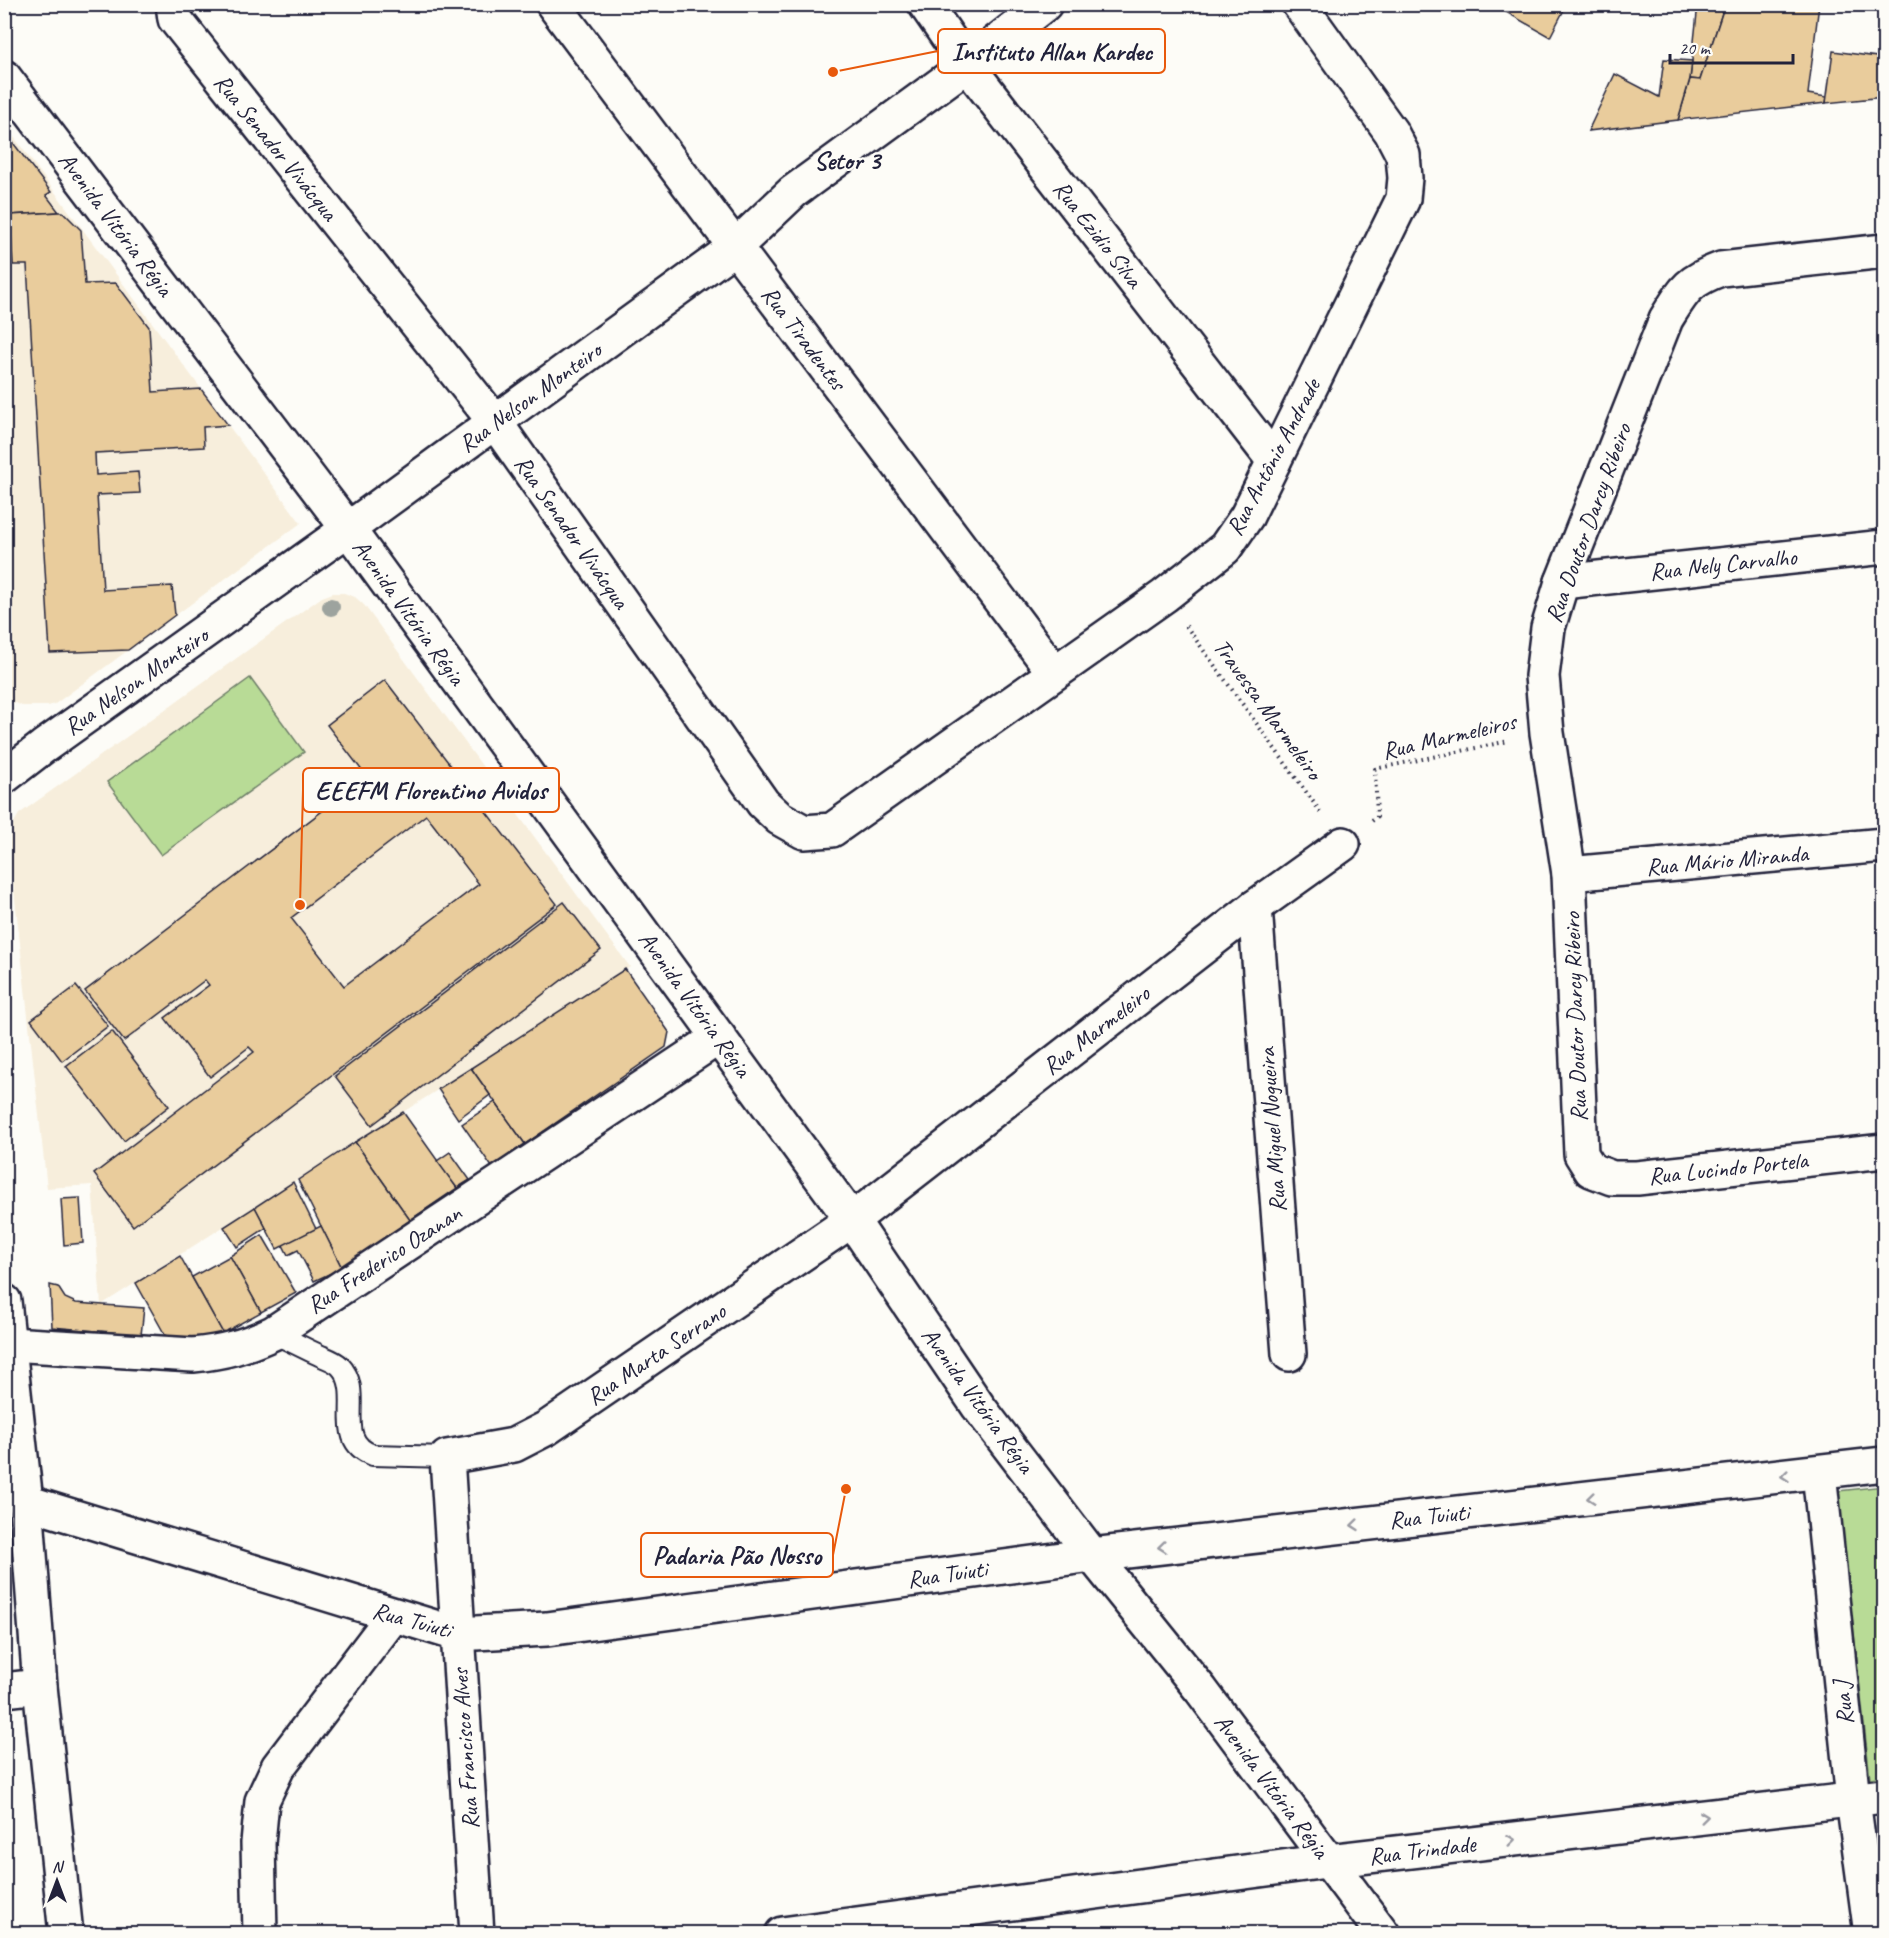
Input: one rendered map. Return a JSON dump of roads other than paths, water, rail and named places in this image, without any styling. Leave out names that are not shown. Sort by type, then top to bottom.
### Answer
[{"type":"street","name":"Rua Tiradentes","points":[[553,4],[1054,672]]},
{"type":"street","name":"Rua Ezidio Silva","points":[[925,4],[967,65],[1274,461]]},
{"type":"street","name":"Rua Nelson Monteiro","points":[[4,777],[735,247],[793,192],[967,65],[1045,4]]},
{"type":"street","name":"Rua Antônio Andrade","points":[[832,830],[1164,596],[1225,548],[1247,516],[1403,199],[1405,178],[1403,155],[1391,132],[1299,4]]},
{"type":"street","name":"Rua Senador Vivácqua","points":[[173,5],[175,19],[495,422],[763,802],[779,818],[804,832],[832,830]]},
{"type":"street","name":"Avenida Vitória Régia","points":[[4,77],[348,529],[852,1220],[978,1406],[1092,1555],[1201,1690],[1383,1934]]},
{"type":"street","name":"Rua Doutor Darcy Ribeiro","points":[[1581,1154],[1569,874],[1547,733],[1542,676],[1548,628],[1562,582],[1666,319],[1684,289],[1704,275],[1721,269],[1884,251]]},
{"type":"street","name":"Rua Nely Carvalho","points":[[1562,582],[1884,547]]},
{"type":"street","name":"Rua Marmeleiro","points":[[852,1220],[1255,907],[1343,844]]},
{"type":"street","name":"Rua Mário Miranda","points":[[1569,874],[1884,845]]},
{"type":"street","name":"Rua Miguel Nogueira","points":[[1255,907],[1289,1354]]},
{"type":"street","name":"Rua Frederico Ozanan","points":[[9,1344],[193,1355],[221,1353],[247,1345],[273,1333],[719,1037]]},
{"type":"street","name":"Rua Lucindo Portela","points":[[1581,1154],[1591,1170],[1612,1178],[1637,1178],[1884,1151]]},
{"type":"street","name":"Rua Marta Serrano","points":[[447,1457],[514,1445],[547,1428],[852,1220]]},
{"type":"street","points":[[4,1301],[26,1502],[40,1686],[66,1934]]},
{"type":"street","name":"Rua Francisco Alves","points":[[447,1457],[477,1934]]},
{"type":"street","name":"Rua Tuiuti","points":[[26,1502],[457,1634],[547,1629],[1092,1555],[1884,1464]]},
{"type":"street","name":"Rua J","points":[[1819,1472],[1869,1798],[1871,1934]]},
{"type":"street","points":[[260,1934],[258,1843],[262,1802],[278,1767],[393,1616]]},
{"type":"street","points":[[4,1690],[40,1686]]},
{"type":"street","name":"Rua Trindade","points":[[782,1934],[1327,1861],[1869,1798]]},
{"type":"lane","points":[[273,1333],[339,1365],[350,1382],[351,1432],[355,1443],[363,1452],[373,1455],[447,1457]]},
{"type":"place","name":"Instituto Allan Kardec","points":[[833,72]]},
{"type":"place","name":"EEEFM Florentino Avidos","points":[[300,905]]},
{"type":"place","name":"Padaria Pão Nosso","points":[[846,1489]]},
{"type":"district","name":"Setor 3","points":[[847,160]]}]
